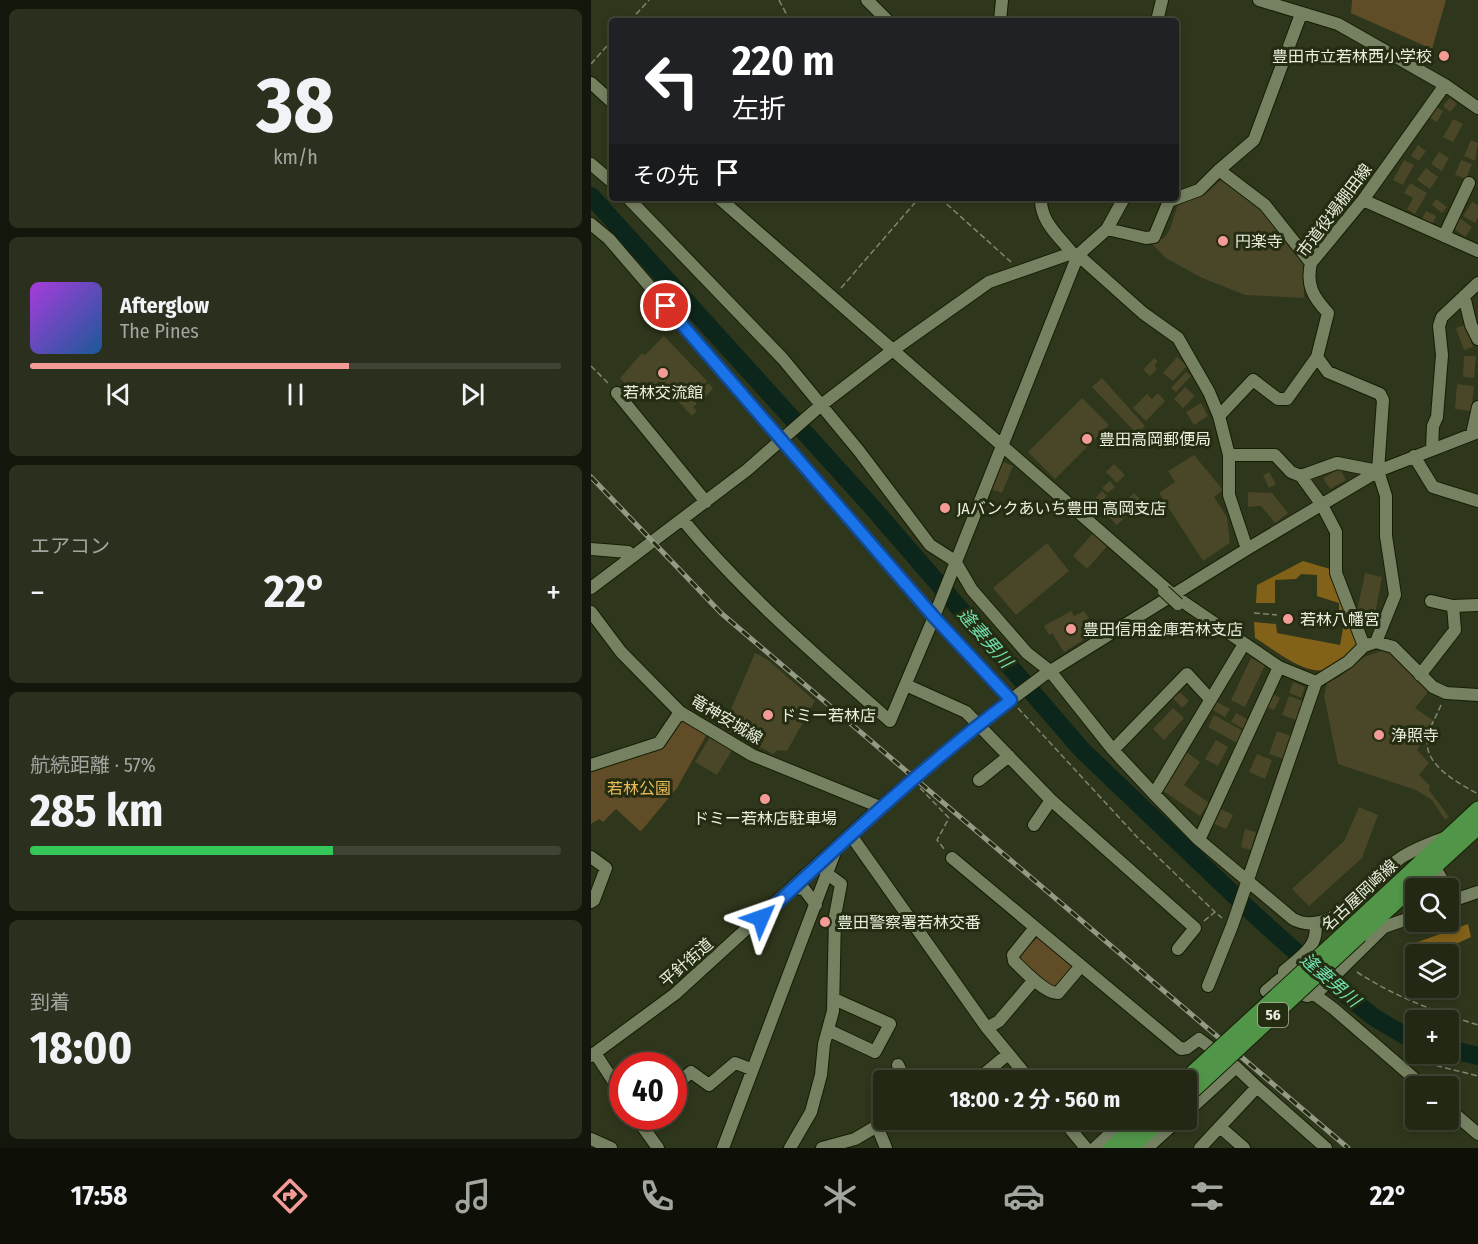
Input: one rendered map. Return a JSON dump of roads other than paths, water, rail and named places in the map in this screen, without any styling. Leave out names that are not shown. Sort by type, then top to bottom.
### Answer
[{"type":"main road","name":"名古屋岡崎線","points":[[1197,1086],[1478,809]]},
{"type":"main road","name":"名古屋岡崎線","points":[[1186,1070],[1434,866],[1478,826]]},
{"type":"main road","points":[[1111,1148],[1131,1130]]},
{"type":"main road","points":[[1130,1148],[1150,1130]]},
{"type":"street","points":[[867,0],[885,18]]},
{"type":"street","points":[[1000,18],[1002,0]]},
{"type":"street","points":[[1158,18],[1162,0]]},
{"type":"street","points":[[1259,0],[1338,24],[1445,85],[1478,108]]},
{"type":"street","points":[[1179,197],[1199,190],[1254,140],[1301,14]]},
{"type":"street","points":[[591,83],[609,99]]},
{"type":"street","name":"市道役場棚田線","points":[[1317,357],[1328,313],[1309,287],[1311,263],[1363,200],[1445,85]]},
{"type":"street","points":[[591,164],[609,179]]},
{"type":"street","points":[[1219,170],[1265,205],[1311,263]]},
{"type":"street","points":[[1444,236],[1469,183]]},
{"type":"street","points":[[1363,200],[1478,251]]},
{"type":"street","points":[[631,201],[783,359],[819,407],[859,451],[930,545],[954,564],[972,590],[1113,750],[1199,840],[1293,919],[1303,924],[1326,921],[1339,913],[1402,856],[1448,837]]},
{"type":"street","points":[[722,201],[1172,597],[1279,667],[1316,682]]},
{"type":"street","points":[[1041,201],[1041,211],[1045,220],[1075,254],[1151,319],[1178,338],[1209,392],[1219,416],[1229,454],[1229,495],[1247,549]]},
{"type":"street","points":[[591,588],[706,502],[783,440],[819,407],[893,350],[989,282],[1020,270],[1075,254],[1107,228],[1122,201]]},
{"type":"street","points":[[1107,228],[1146,238],[1154,237],[1169,201]]},
{"type":"street","points":[[591,224],[609,239],[935,615],[1012,699]]},
{"type":"street","points":[[683,520],[701,542],[809,650],[890,721],[935,615],[1075,254]]},
{"type":"street","points":[[1432,449],[1431,439],[1437,417],[1442,355],[1439,326],[1442,317],[1478,283]]},
{"type":"street","points":[[1464,296],[1471,325],[1478,339]]},
{"type":"street","points":[[1208,986],[1232,926],[1316,682],[1348,662],[1370,644],[1395,595],[1386,536],[1386,496],[1378,471],[1383,400],[1380,394],[1328,372],[1317,357],[1287,399],[1278,399],[1253,380],[1219,416]]},
{"type":"street","points":[[617,393],[706,502]]},
{"type":"street","points":[[1475,433],[1478,407]]},
{"type":"street","name":"平針街道","points":[[594,1052],[675,994],[880,807],[977,725],[1047,673],[1378,471],[1475,433]]},
{"type":"street","points":[[1229,454],[1275,455],[1291,472],[1301,476],[1322,505],[1336,532],[1338,580],[1370,644]]},
{"type":"street","points":[[1414,456],[1433,487],[1478,501]]},
{"type":"street","points":[[1301,476],[1337,464],[1378,471]]},
{"type":"street","points":[[591,549],[628,552]]},
{"type":"street","points":[[1431,601],[1453,606],[1478,605]]},
{"type":"street","points":[[1421,675],[1455,630],[1453,606]]},
{"type":"street","name":"竜神安城線","points":[[591,612],[621,652],[680,712],[752,755],[880,807]]},
{"type":"street","points":[[1154,794],[1244,644]]},
{"type":"street","points":[[1370,644],[1393,647],[1433,687],[1446,693],[1478,695]]},
{"type":"street","points":[[1199,840],[1279,667]]},
{"type":"street","points":[[1113,750],[1187,675],[1210,699]]},
{"type":"street","points":[[906,685],[966,712],[1051,800],[1195,928],[1178,949]]},
{"type":"street","points":[[591,765],[659,743],[680,712]]},
{"type":"street","points":[[979,780],[1009,756]]},
{"type":"street","points":[[1034,825],[1051,800]]},
{"type":"street","points":[[851,834],[987,1028],[1022,1070]]},
{"type":"street","points":[[723,1148],[836,848]]},
{"type":"street","points":[[591,857],[606,867],[594,900],[591,902]]},
{"type":"street","points":[[952,858],[1034,929],[1181,1049],[1187,1048],[1199,1039],[1236,1067],[1326,1148]]},
{"type":"street","points":[[1434,866],[1441,878]]},
{"type":"street","points":[[790,1148],[811,1112],[821,1075],[834,999],[835,916],[841,884],[826,873]]},
{"type":"street","points":[[793,888],[804,890],[816,904]]},
{"type":"street","points":[[1459,894],[1478,892]]},
{"type":"street","points":[[1284,974],[1284,980],[1301,995],[1316,993],[1383,927],[1405,920]]},
{"type":"street","points":[[1266,991],[1311,947],[1317,934],[1315,923]]},
{"type":"street","points":[[1034,929],[1013,955],[1014,961],[1034,980],[1053,994],[1058,993],[1080,967]]},
{"type":"street","points":[[987,1028],[999,1021],[1034,980]]},
{"type":"street","points":[[1316,993],[1411,1076]]},
{"type":"street","points":[[828,1030],[875,1052],[889,1024],[834,999]]},
{"type":"street","points":[[594,1052],[609,1075]]},
{"type":"street","points":[[989,1070],[1008,1054]]},
{"type":"street","points":[[687,1075],[691,1072],[709,1084],[735,1063],[751,1070]]},
{"type":"street","points":[[898,1065],[900,1070]]},
{"type":"street","points":[[1197,1103],[1236,1067]]},
{"type":"street","points":[[1200,1148],[1257,1087]]},
{"type":"street","points":[[1459,1118],[1478,1134]]},
{"type":"street","points":[[1220,1127],[1244,1148]]},
{"type":"street","points":[[822,1148],[846,1145],[873,1128]]},
{"type":"street","points":[[646,1130],[658,1148]]},
{"type":"street","points":[[879,1130],[886,1148]]},
{"type":"street","points":[[1071,1130],[1086,1148]]},
{"type":"street","points":[[1095,1148],[1114,1130]]},
{"type":"street","points":[[1147,1148],[1167,1130]]},
{"type":"street","points":[[591,1139],[605,1146]]},
{"type":"waterway","name":"逢妻男川","points":[[591,196],[872,507],[1082,750],[1256,916],[1327,980],[1375,1018],[1405,1036]]},
{"type":"waterway","name":"逢妻男川","points":[[1459,1051],[1478,1056]]},
{"type":"railway","points":[[591,477],[721,613],[1348,1148]]},
{"type":"place","name":"豊田市立若林西小学校","points":[[1444,56]]},
{"type":"place","name":"円楽寺","points":[[1223,241]]},
{"type":"place","name":"若林交流館","points":[[663,373]]},
{"type":"place","name":"豊田高岡郵便局","points":[[1087,439]]},
{"type":"place","name":"JAバンクあいち豊田 高岡支店","points":[[945,508]]},
{"type":"place","name":"若林八幡宮","points":[[1288,619]]},
{"type":"place","name":"豊田信用金庫若林支店","points":[[1071,629]]},
{"type":"place","name":"ドミー若林店","points":[[768,715]]},
{"type":"place","name":"浄照寺","points":[[1379,735]]},
{"type":"place","name":"ドミー若林店駐車場","points":[[765,799]]},
{"type":"place","name":"豊田警察署若林交番","points":[[825,922]]},
{"type":"park label","name":"若林公園","points":[[639,788]]}]
